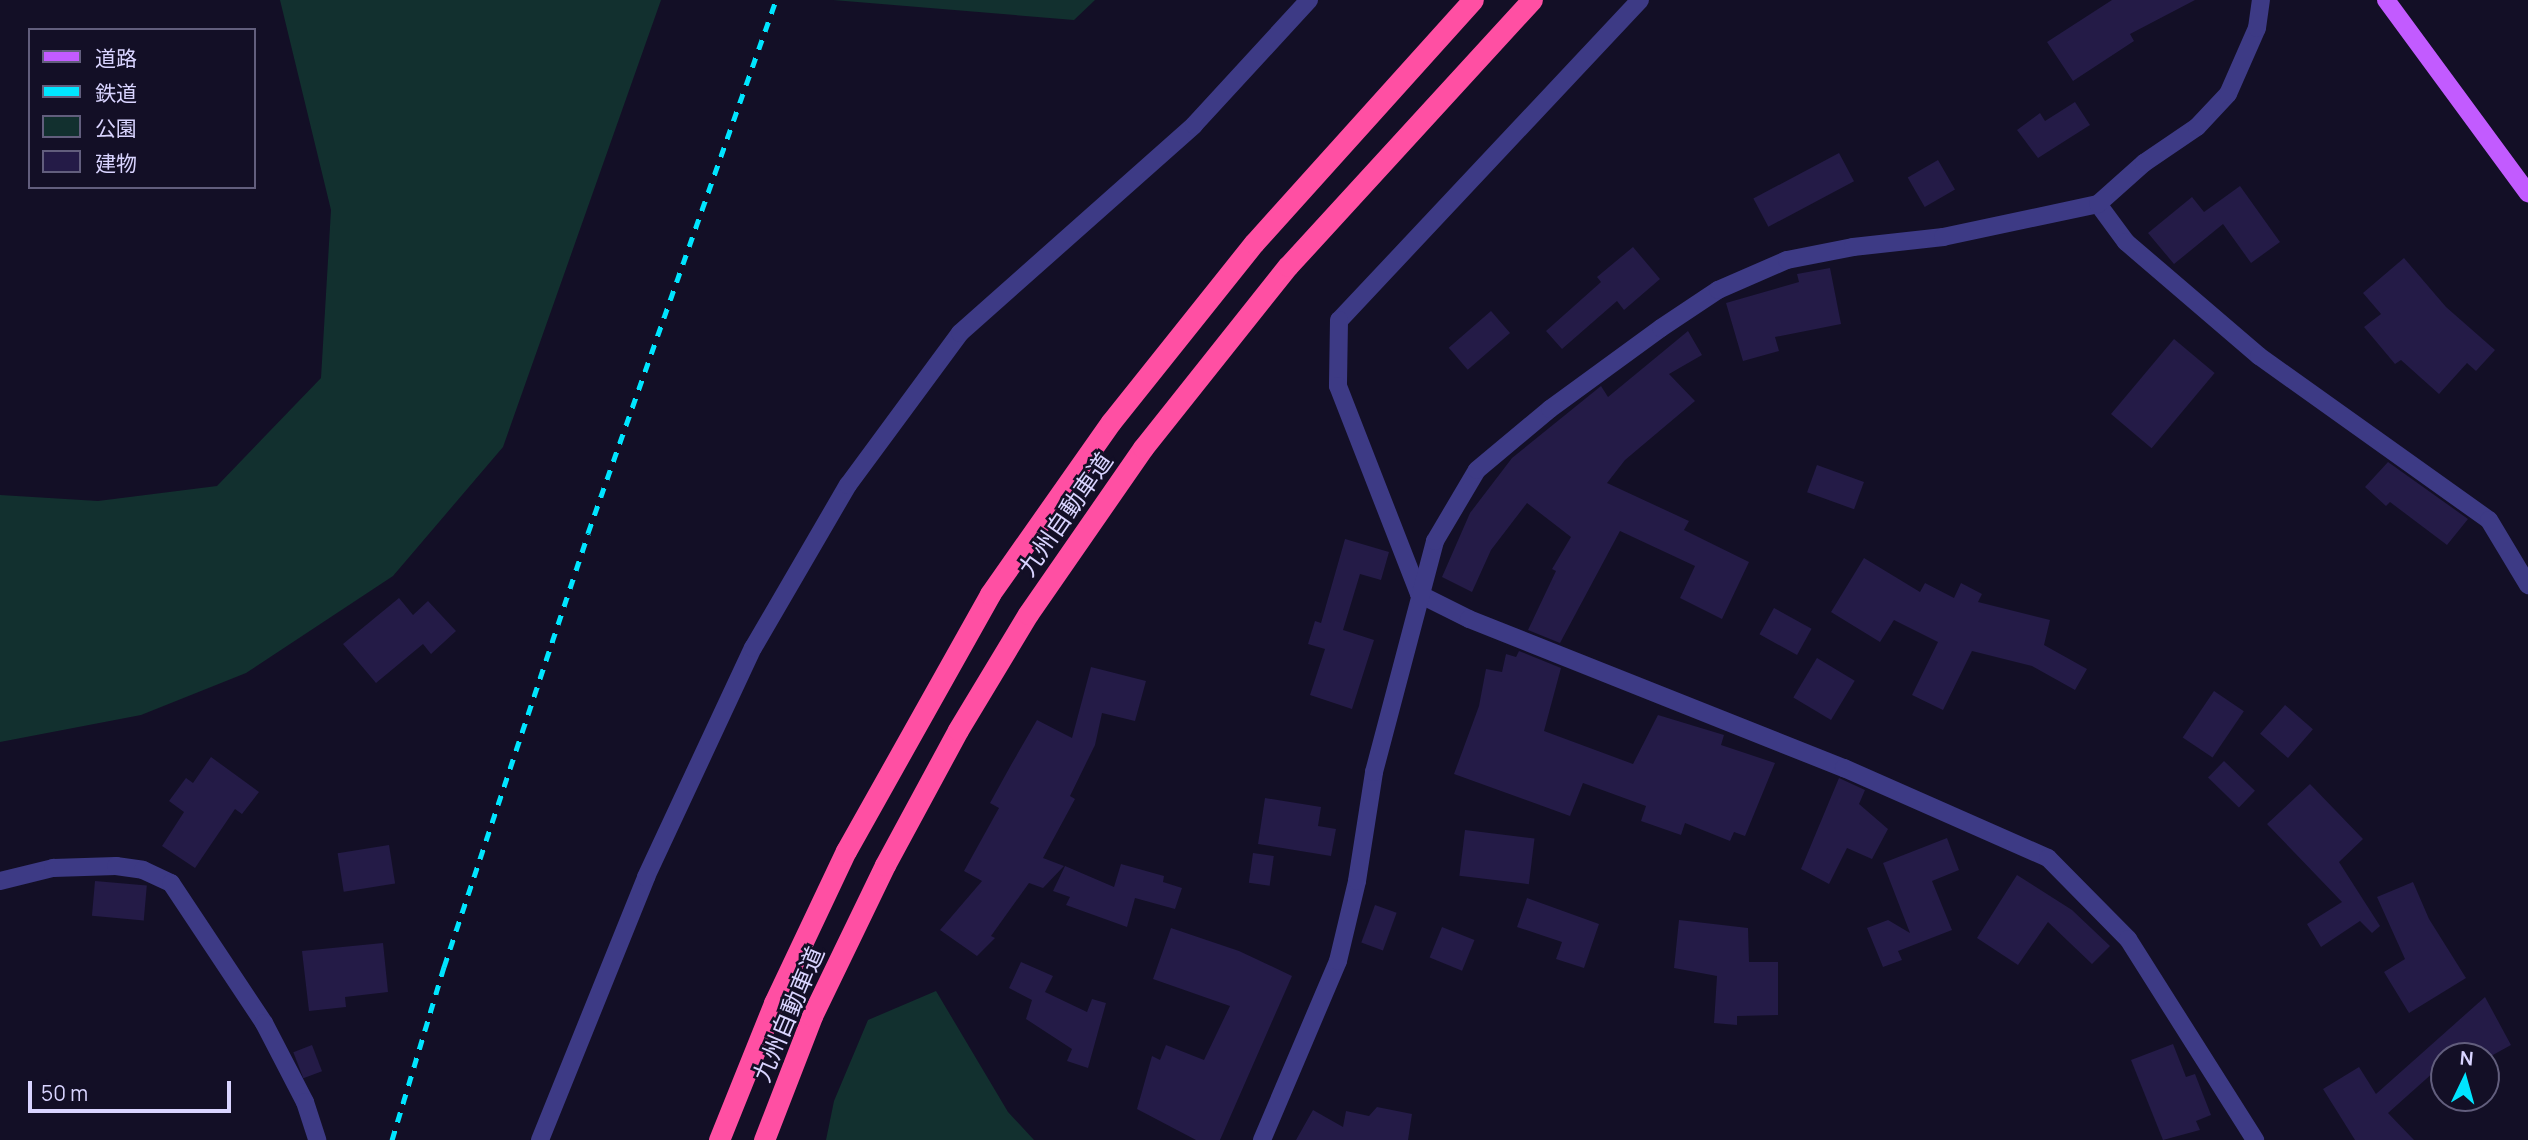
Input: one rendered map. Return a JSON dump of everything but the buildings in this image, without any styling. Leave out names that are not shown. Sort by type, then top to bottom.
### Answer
[{"type":"highway","name":"九州自動車道","points":[[719,1140],[774,1003],[846,851],[990,594],[1111,422],[1254,243],[1473,0]]},
{"type":"highway","name":"九州自動車道","points":[[764,1140],[812,1016],[885,865],[958,730],[1028,614],[1143,448],[1288,266],[1532,0]]},
{"type":"main road","points":[[2386,0],[2528,193]]},
{"type":"street","points":[[540,1140],[646,877],[753,648],[848,485],[960,333],[1194,125],[1309,0]]},
{"type":"street","points":[[1640,0],[1339,320],[1338,386],[1419,594],[1469,620],[1844,768],[2048,859],[2127,939],[2255,1140]]},
{"type":"street","points":[[1262,1140],[1338,961],[1357,881],[1374,772],[1434,541],[1477,470],[1550,408],[1718,290],[1787,260],[1853,247],[1943,237],[2098,204],[2144,163],[2197,127],[2228,94],[2257,28],[2260,0]]},
{"type":"street","points":[[2098,204],[2126,242],[2259,356],[2489,520],[2528,584]]},
{"type":"street","points":[[0,881],[53,868],[117,866],[143,870],[171,883],[264,1023],[305,1102],[317,1140]]},
{"type":"green space","points":[[280,0],[661,0],[503,447],[393,576],[246,673],[141,715],[0,742],[0,495],[98,501],[217,486],[321,378],[331,210]]},
{"type":"green space","points":[[833,0],[1095,0],[1074,20]]},
{"type":"green space","points":[[936,991],[1008,1112],[1034,1140],[826,1140],[834,1101],[868,1020]]},
{"type":"railway","points":[[392,1140],[444,967],[588,533],[776,0]]}]
